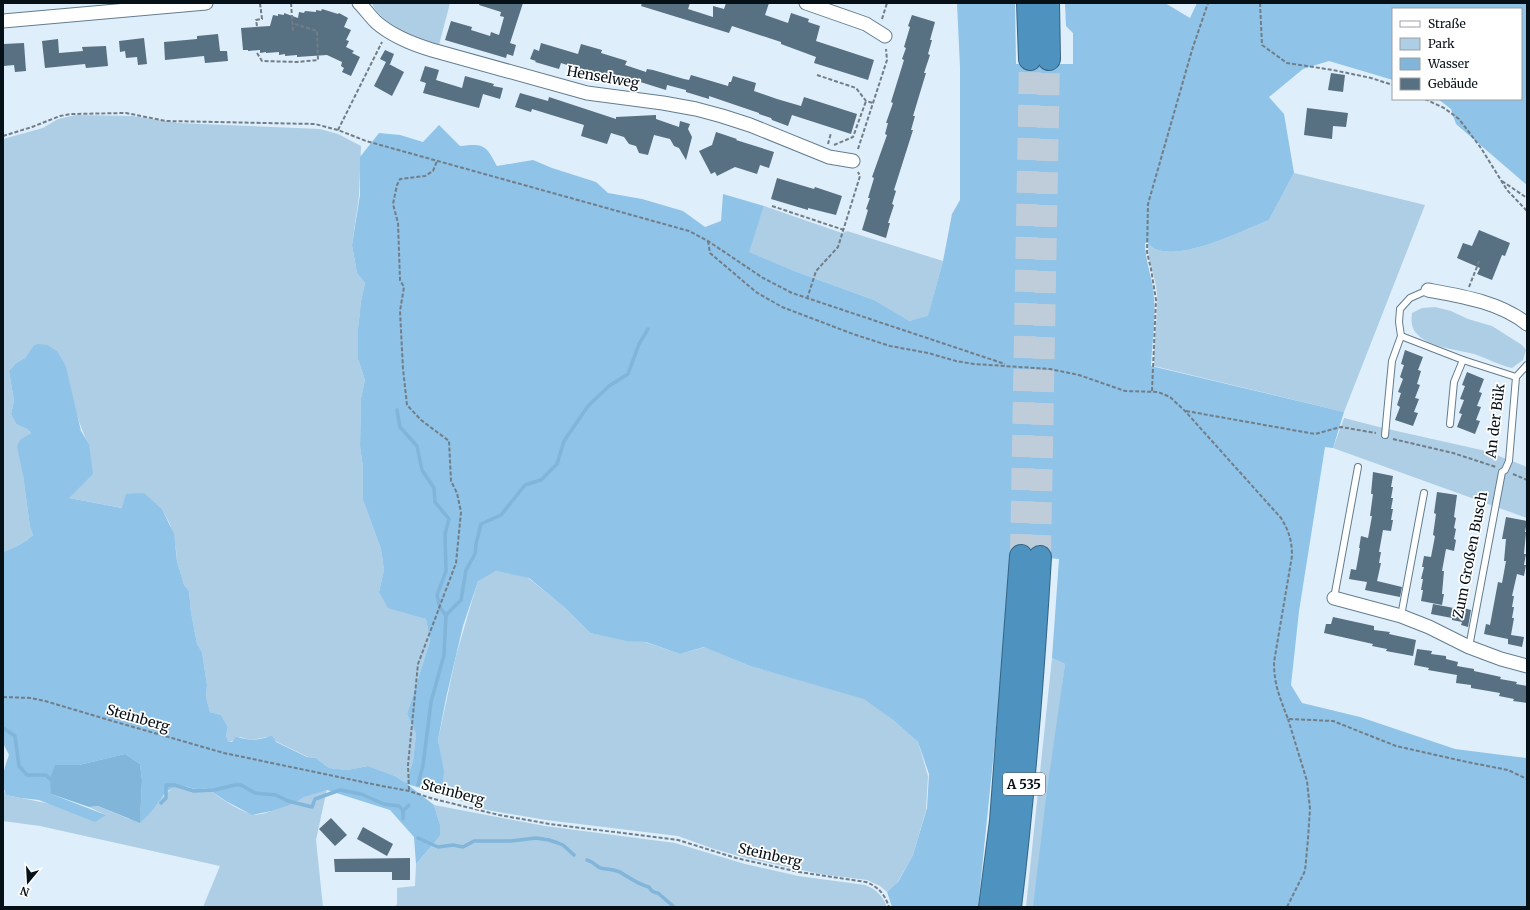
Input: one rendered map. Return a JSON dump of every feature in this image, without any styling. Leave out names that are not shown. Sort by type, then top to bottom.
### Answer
[{"type":"highway","points":[[1028,3],[1039,59],[1048,3]]},
{"type":"highway","name":"A 535","points":[[990,907],[1031,557],[1034,670],[1021,817],[1010,907]]},
{"type":"street","points":[[3,21],[206,3]]},
{"type":"street","name":"Henselweg","points":[[359,3],[375,21],[409,43],[587,93],[696,109],[757,127],[829,157],[853,161]]},
{"type":"street","points":[[806,3],[866,24],[881,35]]},
{"type":"street","points":[[1428,290],[1465,297],[1493,306],[1510,313],[1527,324]]},
{"type":"street","name":"Zum Großen Busch","points":[[1334,598],[1401,616],[1429,627],[1469,647],[1501,659],[1527,666]]},
{"type":"lane","points":[[1385,435],[1392,361],[1401,336],[1399,322],[1400,309],[1410,298],[1428,290]]},
{"type":"lane","name":"An der Bük","points":[[1401,336],[1463,360],[1516,376]]},
{"type":"lane","points":[[1450,424],[1454,382],[1463,360]]},
{"type":"lane","name":"An der Bük","points":[[1505,470],[1509,460],[1516,376],[1527,365]]},
{"type":"lane","name":"Zum Großen Busch","points":[[1334,598],[1358,467]]},
{"type":"lane","name":"Zum Großen Busch","points":[[1469,647],[1502,472],[1505,470]]},
{"type":"lane","points":[[1401,616],[1424,493]]},
{"type":"path","points":[[257,26],[256,20],[262,19],[260,3]]},
{"type":"path","points":[[291,3],[293,31]]},
{"type":"path","points":[[881,35],[887,3]]},
{"type":"path","points":[[1152,392],[1156,300],[1147,252],[1148,204],[1192,50],[1208,3]]},
{"type":"path","points":[[1260,3],[1262,46],[1288,63],[1371,78],[1392,86]]},
{"type":"path","points":[[257,53],[262,61],[297,62],[318,60],[317,31],[292,24]]},
{"type":"path","points":[[338,130],[387,30]]},
{"type":"path","points":[[861,141],[887,60]]},
{"type":"path","points":[[817,76],[856,88],[866,101],[873,103]]},
{"type":"path","points":[[1427,100],[1444,108],[1459,119],[1481,148],[1507,190],[1527,211]]},
{"type":"path","points":[[831,133],[827,145],[832,146],[853,137],[866,101]]},
{"type":"path","points":[[3,136],[60,116],[71,114],[126,113],[166,121],[315,124],[338,130],[366,142],[689,232],[708,241],[763,278],[792,293],[1008,365]]},
{"type":"path","points":[[409,790],[408,765],[418,664],[456,563],[461,512],[457,493],[451,481],[449,441],[421,420],[407,405],[403,369],[400,311],[404,287],[400,280],[398,223],[393,204],[397,185],[400,179],[425,176],[433,171],[437,161]]},
{"type":"path","points":[[807,298],[816,271],[838,247],[860,176]]},
{"type":"path","points":[[1501,181],[1527,198]]},
{"type":"path","points":[[772,206],[844,230]]},
{"type":"path","points":[[708,241],[710,253],[756,292],[782,307],[853,334],[890,346],[974,364],[1008,365],[1050,369],[1079,375],[1125,391],[1164,394],[1185,410],[1281,518],[1292,541],[1292,556],[1274,662],[1274,680],[1307,781],[1310,809],[1304,871],[1287,907]]},
{"type":"path","points":[[1465,297],[1480,259]]},
{"type":"path","points":[[1185,410],[1315,434],[1341,427],[1385,435],[1394,440],[1468,457],[1505,470],[1527,480]]},
{"type":"path","name":"Steinberg","points":[[3,697],[31,698],[45,701],[224,753],[377,785],[409,790],[434,799],[499,815],[550,824],[678,840],[736,858],[799,872],[866,882],[882,891],[890,907]]},
{"type":"path","points":[[1288,719],[1333,721],[1396,746],[1508,770],[1527,779]]},
{"type":"green space","points":[[372,3],[450,3],[439,45],[415,37],[395,26],[378,13]]},
{"type":"green space","points":[[76,115],[132,116],[178,123],[320,129],[338,134],[361,146],[359,196],[352,245],[357,273],[365,283],[361,301],[358,329],[358,359],[365,380],[361,398],[360,446],[363,468],[363,500],[381,549],[384,570],[379,592],[411,614],[426,619],[430,641],[407,714],[416,734],[413,761],[406,783],[395,776],[368,766],[347,770],[329,768],[316,758],[308,757],[267,737],[251,740],[240,737],[228,743],[226,735],[228,727],[221,715],[210,712],[206,697],[207,685],[202,652],[197,644],[189,591],[184,585],[177,561],[176,549],[170,524],[162,509],[143,493],[123,508],[69,498],[89,444],[79,422],[63,363],[58,352],[33,346],[25,358],[16,363],[9,371],[14,401],[11,414],[16,424],[27,429],[31,433],[28,435],[23,475],[30,527],[33,535],[23,543],[3,552],[3,139],[43,128],[58,119]]},
{"type":"green space","points":[[1294,173],[1425,205],[1344,412],[1154,366],[1157,295],[1149,256],[1148,243],[1155,249],[1167,252],[1196,248],[1269,220]]},
{"type":"green space","points":[[764,206],[842,233],[847,231],[943,261],[928,317],[908,321],[874,300],[797,272],[748,252]]},
{"type":"green space","points":[[1435,307],[1451,311],[1468,319],[1492,326],[1522,345],[1526,350],[1523,360],[1512,368],[1474,354],[1444,348],[1423,339],[1418,335],[1413,327],[1412,313],[1422,308]]},
{"type":"green space","points":[[1344,418],[1486,451],[1527,467],[1527,518],[1333,448]]},
{"type":"green space","points":[[496,571],[527,577],[563,606],[590,633],[645,642],[680,654],[705,647],[750,666],[864,698],[893,720],[918,742],[928,776],[926,810],[913,855],[897,883],[887,892],[880,886],[867,880],[820,874],[750,859],[714,849],[678,836],[546,820],[487,810],[441,794],[443,770],[438,740],[456,656],[478,580]]},
{"type":"green space","points":[[1052,658],[1065,664],[1034,907],[1026,907]]},
{"type":"green space","points":[[181,785],[198,790],[206,788],[240,809],[256,815],[270,812],[303,797],[327,789],[316,840],[323,907],[203,907],[220,866],[40,826],[3,821],[3,789],[6,795],[106,815],[89,807],[98,806],[129,819],[164,796],[173,787]]},
{"type":"green space","points":[[434,805],[545,826],[675,843],[745,864],[798,876],[865,885],[879,893],[887,907],[395,907],[397,904],[397,888],[415,886],[416,864],[440,836],[440,825]]},
{"type":"shaded area","points":[[957,3],[1015,3],[1016,64],[1073,64],[1073,33],[1066,26],[1065,3],[1165,3],[1190,18],[1197,3],[1527,3],[1527,185],[1456,124],[1451,109],[1439,100],[1522,100],[1522,8],[1392,8],[1392,80],[1329,61],[1303,69],[1269,97],[1284,114],[1294,173],[1269,220],[1212,243],[1180,251],[1167,252],[1155,249],[1148,243],[1145,243],[1154,306],[1151,366],[1344,412],[1333,448],[1325,447],[1299,611],[1291,685],[1302,703],[1360,717],[1455,749],[1527,758],[1527,907],[1033,907],[1046,798],[1065,664],[1052,658],[1059,559],[1014,555],[978,907],[892,907],[887,892],[898,882],[913,855],[927,808],[929,774],[918,742],[893,720],[864,699],[750,666],[704,647],[680,654],[646,642],[627,641],[590,633],[564,607],[529,578],[496,571],[478,581],[463,626],[438,740],[444,771],[441,794],[407,784],[434,805],[440,825],[440,836],[416,864],[414,837],[390,810],[327,790],[304,797],[292,804],[272,811],[252,815],[206,788],[196,789],[181,786],[167,792],[140,823],[142,780],[140,764],[125,754],[79,765],[55,765],[51,794],[106,815],[95,822],[39,800],[6,795],[3,780],[4,770],[9,755],[3,743],[3,552],[23,543],[33,535],[30,527],[23,475],[17,446],[20,440],[31,433],[27,429],[16,424],[11,414],[14,401],[9,371],[16,363],[25,358],[33,346],[37,344],[47,345],[58,352],[66,367],[81,431],[89,444],[93,474],[69,498],[122,508],[126,494],[144,493],[162,509],[174,534],[177,561],[184,585],[189,591],[197,644],[202,652],[207,685],[206,697],[210,712],[221,715],[228,727],[226,735],[228,742],[232,742],[236,737],[251,740],[272,736],[276,742],[307,757],[316,758],[329,768],[347,770],[368,766],[395,776],[406,783],[413,761],[416,734],[407,714],[430,641],[426,619],[388,608],[379,592],[384,570],[381,549],[363,500],[363,468],[360,446],[361,398],[365,380],[358,359],[358,329],[361,301],[365,283],[357,273],[352,245],[360,195],[360,157],[379,133],[400,135],[423,142],[439,125],[460,146],[479,145],[483,147],[490,154],[497,166],[533,160],[552,168],[596,182],[608,193],[642,199],[683,211],[705,227],[721,221],[723,194],[764,206],[749,252],[797,272],[874,300],[909,321],[928,316],[943,261],[952,214],[960,200],[960,67]]},
{"type":"water","points":[[125,754],[140,764],[142,780],[140,823],[98,806],[89,807],[51,794],[50,779],[55,765],[79,765]]},
{"type":"building","points":[[480,3],[523,3],[510,43],[516,45],[513,56],[507,54],[506,58],[445,40],[451,21],[472,27],[471,30],[490,36],[491,32],[499,35],[504,17],[500,16],[501,12],[479,5]]},
{"type":"building","points":[[642,3],[690,3],[688,9],[713,17],[713,6],[724,9],[726,3],[769,3],[765,15],[788,23],[791,13],[809,19],[808,22],[820,26],[816,41],[874,60],[868,80],[814,63],[816,57],[781,44],[781,42],[732,26],[729,33],[641,6]]},
{"type":"building","points":[[322,9],[338,14],[339,13],[348,18],[344,27],[351,30],[346,40],[349,41],[346,47],[354,51],[352,53],[360,57],[351,76],[342,72],[344,68],[341,66],[342,62],[327,55],[297,57],[297,55],[279,55],[279,52],[260,53],[260,50],[243,50],[241,28],[270,26],[273,15],[284,15],[284,13],[298,18],[299,12],[316,12],[316,10],[321,11]]},
{"type":"building","points":[[912,15],[935,22],[930,40],[932,40],[928,54],[930,55],[924,73],[926,73],[913,116],[915,116],[911,130],[913,130],[894,190],[896,191],[892,204],[894,205],[888,223],[890,223],[886,238],[862,230],[868,210],[866,209],[870,198],[868,198],[874,178],[872,177],[887,135],[885,134],[888,123],[886,123],[893,103],[891,102],[904,60],[902,59],[906,48],[904,47],[910,27],[908,26]]},
{"type":"building","points":[[218,34],[220,51],[227,51],[228,61],[205,63],[204,56],[165,60],[164,42],[197,39],[197,36]]},
{"type":"building","points":[[144,38],[147,64],[138,65],[137,57],[126,58],[125,51],[120,52],[119,41]]},
{"type":"building","points":[[58,39],[59,53],[83,51],[82,47],[106,46],[108,66],[86,68],[85,64],[45,68],[42,41]]},
{"type":"building","points":[[24,43],[26,71],[15,72],[14,65],[4,66],[3,44]]},
{"type":"building","points":[[541,43],[578,54],[581,44],[602,50],[601,53],[627,61],[625,65],[646,72],[647,69],[653,70],[689,80],[691,75],[728,86],[733,76],[756,83],[754,91],[777,99],[801,106],[804,97],[857,114],[851,134],[792,115],[788,126],[759,113],[709,96],[709,99],[686,92],[686,90],[667,85],[666,90],[634,80],[632,86],[561,63],[559,69],[535,62],[536,61],[530,59],[534,49],[539,51]]},
{"type":"building","points":[[385,50],[394,54],[389,64],[404,72],[392,96],[374,86],[386,62],[380,59]]},
{"type":"building","points":[[425,66],[439,70],[436,80],[462,88],[465,76],[494,84],[493,86],[503,88],[500,99],[483,94],[479,108],[423,93],[426,83],[420,81]]},
{"type":"building","points":[[1331,73],[1345,75],[1343,92],[1328,90]]},
{"type":"building","points":[[520,93],[548,101],[549,97],[616,119],[616,117],[656,115],[656,119],[679,127],[680,121],[690,124],[688,129],[692,137],[686,160],[679,148],[674,146],[670,139],[654,135],[648,155],[639,153],[636,146],[629,144],[624,137],[611,133],[607,144],[581,136],[584,125],[532,109],[531,112],[515,107]]},
{"type":"building","points":[[1307,108],[1348,113],[1346,127],[1333,126],[1332,139],[1304,135]]},
{"type":"building","points":[[716,132],[774,152],[769,168],[760,165],[757,174],[735,167],[717,176],[715,172],[711,174],[699,151],[712,145]]},
{"type":"building","points":[[777,178],[814,189],[815,187],[842,196],[836,215],[808,208],[808,210],[771,199]]},
{"type":"building","points":[[1479,230],[1510,243],[1505,256],[1502,255],[1492,280],[1477,274],[1480,268],[1457,258],[1463,243],[1472,246]]},
{"type":"building","points":[[1405,350],[1423,357],[1418,370],[1421,371],[1417,384],[1420,385],[1415,398],[1419,399],[1414,412],[1418,413],[1413,426],[1395,420],[1400,407],[1397,405],[1401,393],[1398,392],[1403,379],[1400,377],[1404,365],[1401,364]]},
{"type":"building","points":[[1467,372],[1484,379],[1479,392],[1482,393],[1477,406],[1481,407],[1476,420],[1480,421],[1475,434],[1457,427],[1462,414],[1459,413],[1464,400],[1460,399],[1465,386],[1462,385]]},
{"type":"building","points":[[1373,472],[1393,476],[1391,498],[1393,498],[1391,509],[1393,509],[1391,520],[1393,520],[1391,531],[1383,530],[1379,552],[1381,552],[1379,563],[1381,563],[1377,581],[1402,587],[1400,597],[1365,590],[1367,582],[1349,579],[1351,569],[1356,570],[1361,536],[1368,538],[1372,516],[1370,516],[1373,494],[1371,494]]},
{"type":"building","points":[[1437,492],[1457,495],[1454,517],[1456,518],[1454,528],[1456,529],[1454,539],[1456,540],[1454,551],[1446,549],[1442,571],[1444,571],[1442,594],[1444,594],[1442,605],[1421,601],[1423,579],[1421,579],[1424,567],[1422,567],[1424,556],[1431,557],[1435,536],[1433,535],[1436,514],[1434,513]]},
{"type":"building","points":[[1506,517],[1527,521],[1524,554],[1526,554],[1524,565],[1526,565],[1524,576],[1517,574],[1512,596],[1514,596],[1512,607],[1514,607],[1512,618],[1514,618],[1511,635],[1524,637],[1522,647],[1508,644],[1508,639],[1484,634],[1486,624],[1490,625],[1498,582],[1502,583],[1506,561],[1504,561],[1506,539],[1502,539]]},
{"type":"building","points":[[1433,604],[1471,610],[1468,627],[1461,625],[1462,622],[1452,620],[1452,618],[1431,614]]},
{"type":"building","points":[[1333,617],[1374,626],[1374,630],[1390,632],[1389,634],[1416,640],[1413,656],[1386,651],[1387,649],[1372,646],[1373,644],[1324,633],[1326,624],[1331,624]]},
{"type":"building","points":[[1417,649],[1432,651],[1431,654],[1446,656],[1446,659],[1458,662],[1457,666],[1474,669],[1474,671],[1501,677],[1500,679],[1517,682],[1516,684],[1527,686],[1527,703],[1513,701],[1514,699],[1499,696],[1500,693],[1471,688],[1471,685],[1456,683],[1457,675],[1428,670],[1429,668],[1414,665]]},
{"type":"building","points":[[331,818],[347,835],[335,846],[319,829]]},
{"type":"building","points":[[363,827],[393,844],[387,856],[357,839]]},
{"type":"building","points":[[410,858],[410,880],[392,880],[392,872],[335,872],[334,859]]},
{"type":"waterway","points":[[418,785],[423,765],[431,702],[444,655],[446,615],[461,600],[466,570],[475,554],[481,524],[501,515],[525,485],[541,480],[557,464],[564,441],[588,406],[609,386],[628,374],[639,344],[648,329]]},
{"type":"waterway","points":[[397,410],[400,427],[417,446],[422,470],[434,488],[435,502],[449,519],[445,534],[446,571],[437,595],[440,608],[446,615]]},
{"type":"waterway","points":[[3,728],[15,736],[19,766],[27,775],[46,775],[50,779],[54,780]]},
{"type":"waterway","points":[[161,803],[166,798],[166,785],[174,785],[194,791],[214,790],[241,785],[255,793],[276,795],[288,801],[312,807],[315,799],[340,790],[361,794],[384,804],[399,806],[403,811],[403,819]]},
{"type":"waterway","points":[[403,811],[409,805]]},
{"type":"waterway","points":[[418,838],[438,847],[453,845],[463,847],[474,841],[511,841],[536,838],[549,840],[563,845],[574,855]]},
{"type":"waterway","points":[[587,860],[599,867],[621,872],[632,880],[649,887],[652,892],[658,893],[674,907]]},
{"type":"tunnel","points":[[1021,556],[1030,59]]},
{"type":"tunnel","points":[[1040,557],[1049,59]]}]
